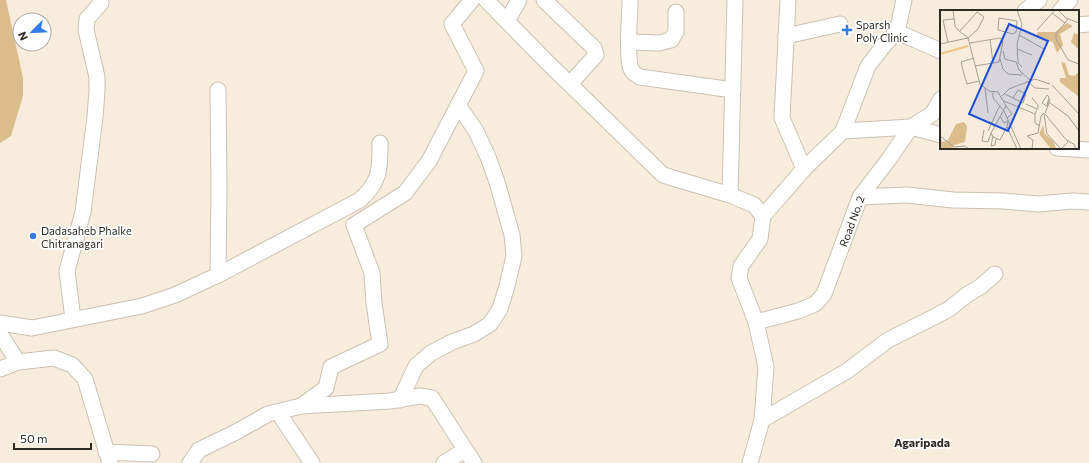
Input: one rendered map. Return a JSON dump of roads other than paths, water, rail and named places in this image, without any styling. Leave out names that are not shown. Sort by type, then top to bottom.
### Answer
[{"type":"street","points":[[301,406],[326,388],[331,367],[380,344],[374,303],[372,273],[354,225],[405,193],[429,161],[476,71],[452,24],[472,0]]},
{"type":"street","points":[[486,0],[663,175],[730,195],[754,205],[763,216]]},
{"type":"street","points":[[505,19],[511,0]]},
{"type":"street","points":[[505,19],[519,0]]},
{"type":"street","points":[[544,0],[594,48],[596,55],[570,84]]},
{"type":"street","points":[[630,0],[629,55],[631,68],[634,74],[640,77],[733,90]]},
{"type":"street","points":[[730,195],[735,0]]},
{"type":"street","points":[[788,0],[782,118],[804,169]]},
{"type":"street","points":[[750,463],[762,420],[766,367],[756,322],[739,278],[741,266],[760,239],[763,216],[804,169],[843,131],[868,66],[885,44],[897,32],[904,0]]},
{"type":"street","points":[[1061,10],[1070,0]]},
{"type":"street","points":[[74,319],[67,271],[83,212],[97,91],[95,70],[86,30],[88,19],[101,2]]},
{"type":"street","points":[[629,42],[660,43],[671,40],[676,32],[676,12]]},
{"type":"street","points":[[786,36],[840,24]]},
{"type":"street","points":[[1079,25],[1089,24]]},
{"type":"street","points":[[897,32],[940,51]]},
{"type":"street","points":[[218,90],[218,275]]},
{"type":"street","name":"Road No. 2","points":[[756,322],[798,311],[815,304],[824,294],[860,197],[911,127],[932,114],[940,101]]},
{"type":"street","points":[[400,400],[416,366],[431,353],[452,342],[474,334],[490,324],[500,309],[514,256],[512,235],[497,182],[476,131],[458,105]]},
{"type":"street","points":[[843,131],[911,127],[940,135]]},
{"type":"street","points":[[0,323],[32,328],[142,306],[175,295],[218,275],[360,200],[370,192],[376,180],[380,164],[380,143]]},
{"type":"street","points":[[1073,149],[1089,150]]},
{"type":"street","points":[[860,197],[907,195],[953,200],[1004,201],[1038,204],[1072,201],[1089,202]]},
{"type":"street","points":[[762,420],[847,371],[888,340],[949,309],[968,294],[980,287],[995,274]]},
{"type":"street","points":[[0,334],[18,362]]},
{"type":"street","points":[[0,369],[18,362],[54,358],[72,365],[85,379],[108,457],[152,454]]},
{"type":"street","points":[[190,463],[199,450],[268,414],[301,406],[400,400],[420,396],[432,398],[474,463]]},
{"type":"street","points":[[278,412],[312,463]]},
{"type":"street","points":[[444,463],[465,450]]},
{"type":"place","name":"Sparsh Poly Clinic","points":[[847,30]]},
{"type":"place","name":"Dadasaheb Phalke Chitranagari","points":[[33,236]]},
{"type":"district","name":"Agaripada","points":[[922,442]]}]
